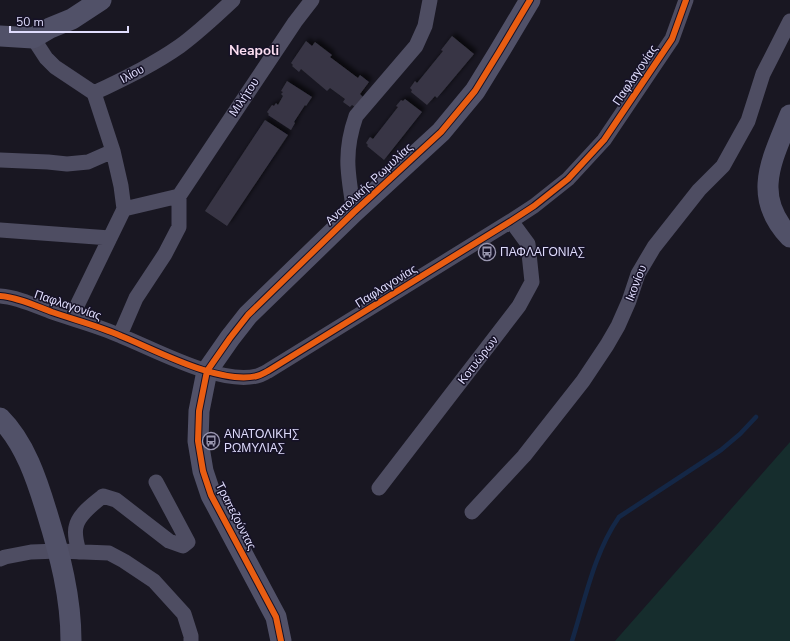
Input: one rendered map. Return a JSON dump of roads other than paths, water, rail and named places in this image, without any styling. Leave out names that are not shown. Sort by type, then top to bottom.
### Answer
[{"type":"street","points":[[0,36],[33,38],[50,28],[72,19],[101,0]]},
{"type":"street","name":"Ιλίου","points":[[94,92],[138,72],[179,47],[208,24],[233,0]]},
{"type":"street","name":"Μιλήτου","points":[[179,196],[295,22],[312,0]]},
{"type":"street","points":[[354,212],[348,170],[348,149],[356,116],[416,46],[425,26],[430,0]]},
{"type":"street","name":"Ανατολικής Ρωμυλίας","points":[[207,371],[248,315],[354,212],[441,132],[475,91],[530,0]]},
{"type":"street","name":"Παφλαγονίας","points":[[0,296],[6,296],[32,304],[120,335],[180,362],[207,371],[246,377],[257,376],[268,372],[511,221],[534,206],[568,179],[604,140],[626,109],[672,39],[686,0]]},
{"type":"street","name":"Ικονίου","points":[[472,512],[524,456],[583,381],[618,326],[629,301],[638,274],[654,247],[699,190],[723,166],[748,121],[763,74],[790,21]]},
{"type":"street","points":[[33,38],[46,58],[55,67],[94,92],[121,186],[124,209],[71,318]]},
{"type":"street","points":[[790,114],[770,166],[768,195],[774,216],[780,227],[790,238]]},
{"type":"street","points":[[0,160],[67,164],[88,162],[112,151]]},
{"type":"street","points":[[120,335],[136,298],[165,254],[179,226],[179,196],[124,209]]},
{"type":"street","name":"Κοτυώρων","points":[[379,488],[520,306],[528,291],[532,282],[528,244],[511,221]]},
{"type":"street","points":[[0,230],[110,238]]},
{"type":"street","name":"Τραπεζούντας","points":[[207,371],[200,411],[198,441],[203,471],[211,495],[276,617],[281,641]]},
{"type":"street","points":[[0,418],[9,427],[25,453],[69,551],[71,641]]},
{"type":"street","points":[[69,551],[76,539],[76,526],[85,512],[103,496],[116,500],[169,541],[183,546],[188,542],[156,482]]},
{"type":"street","points":[[0,559],[31,552],[69,551],[109,553],[154,581],[184,614],[191,636],[191,641]]},
{"type":"waterway","points":[[572,641],[597,561],[610,531],[619,517],[721,450],[740,434],[756,417]]},
{"type":"place","name":"ΠΑΦΛΑΓΟΝΙΑΣ","points":[[487,252]]},
{"type":"place","name":"ΑΝΑΤΟΛΙΚΗΣ ΡΩΜΥΛΙΑΣ","points":[[211,441]]},
{"type":"district","name":"Neapoli","points":[[254,50]]}]
